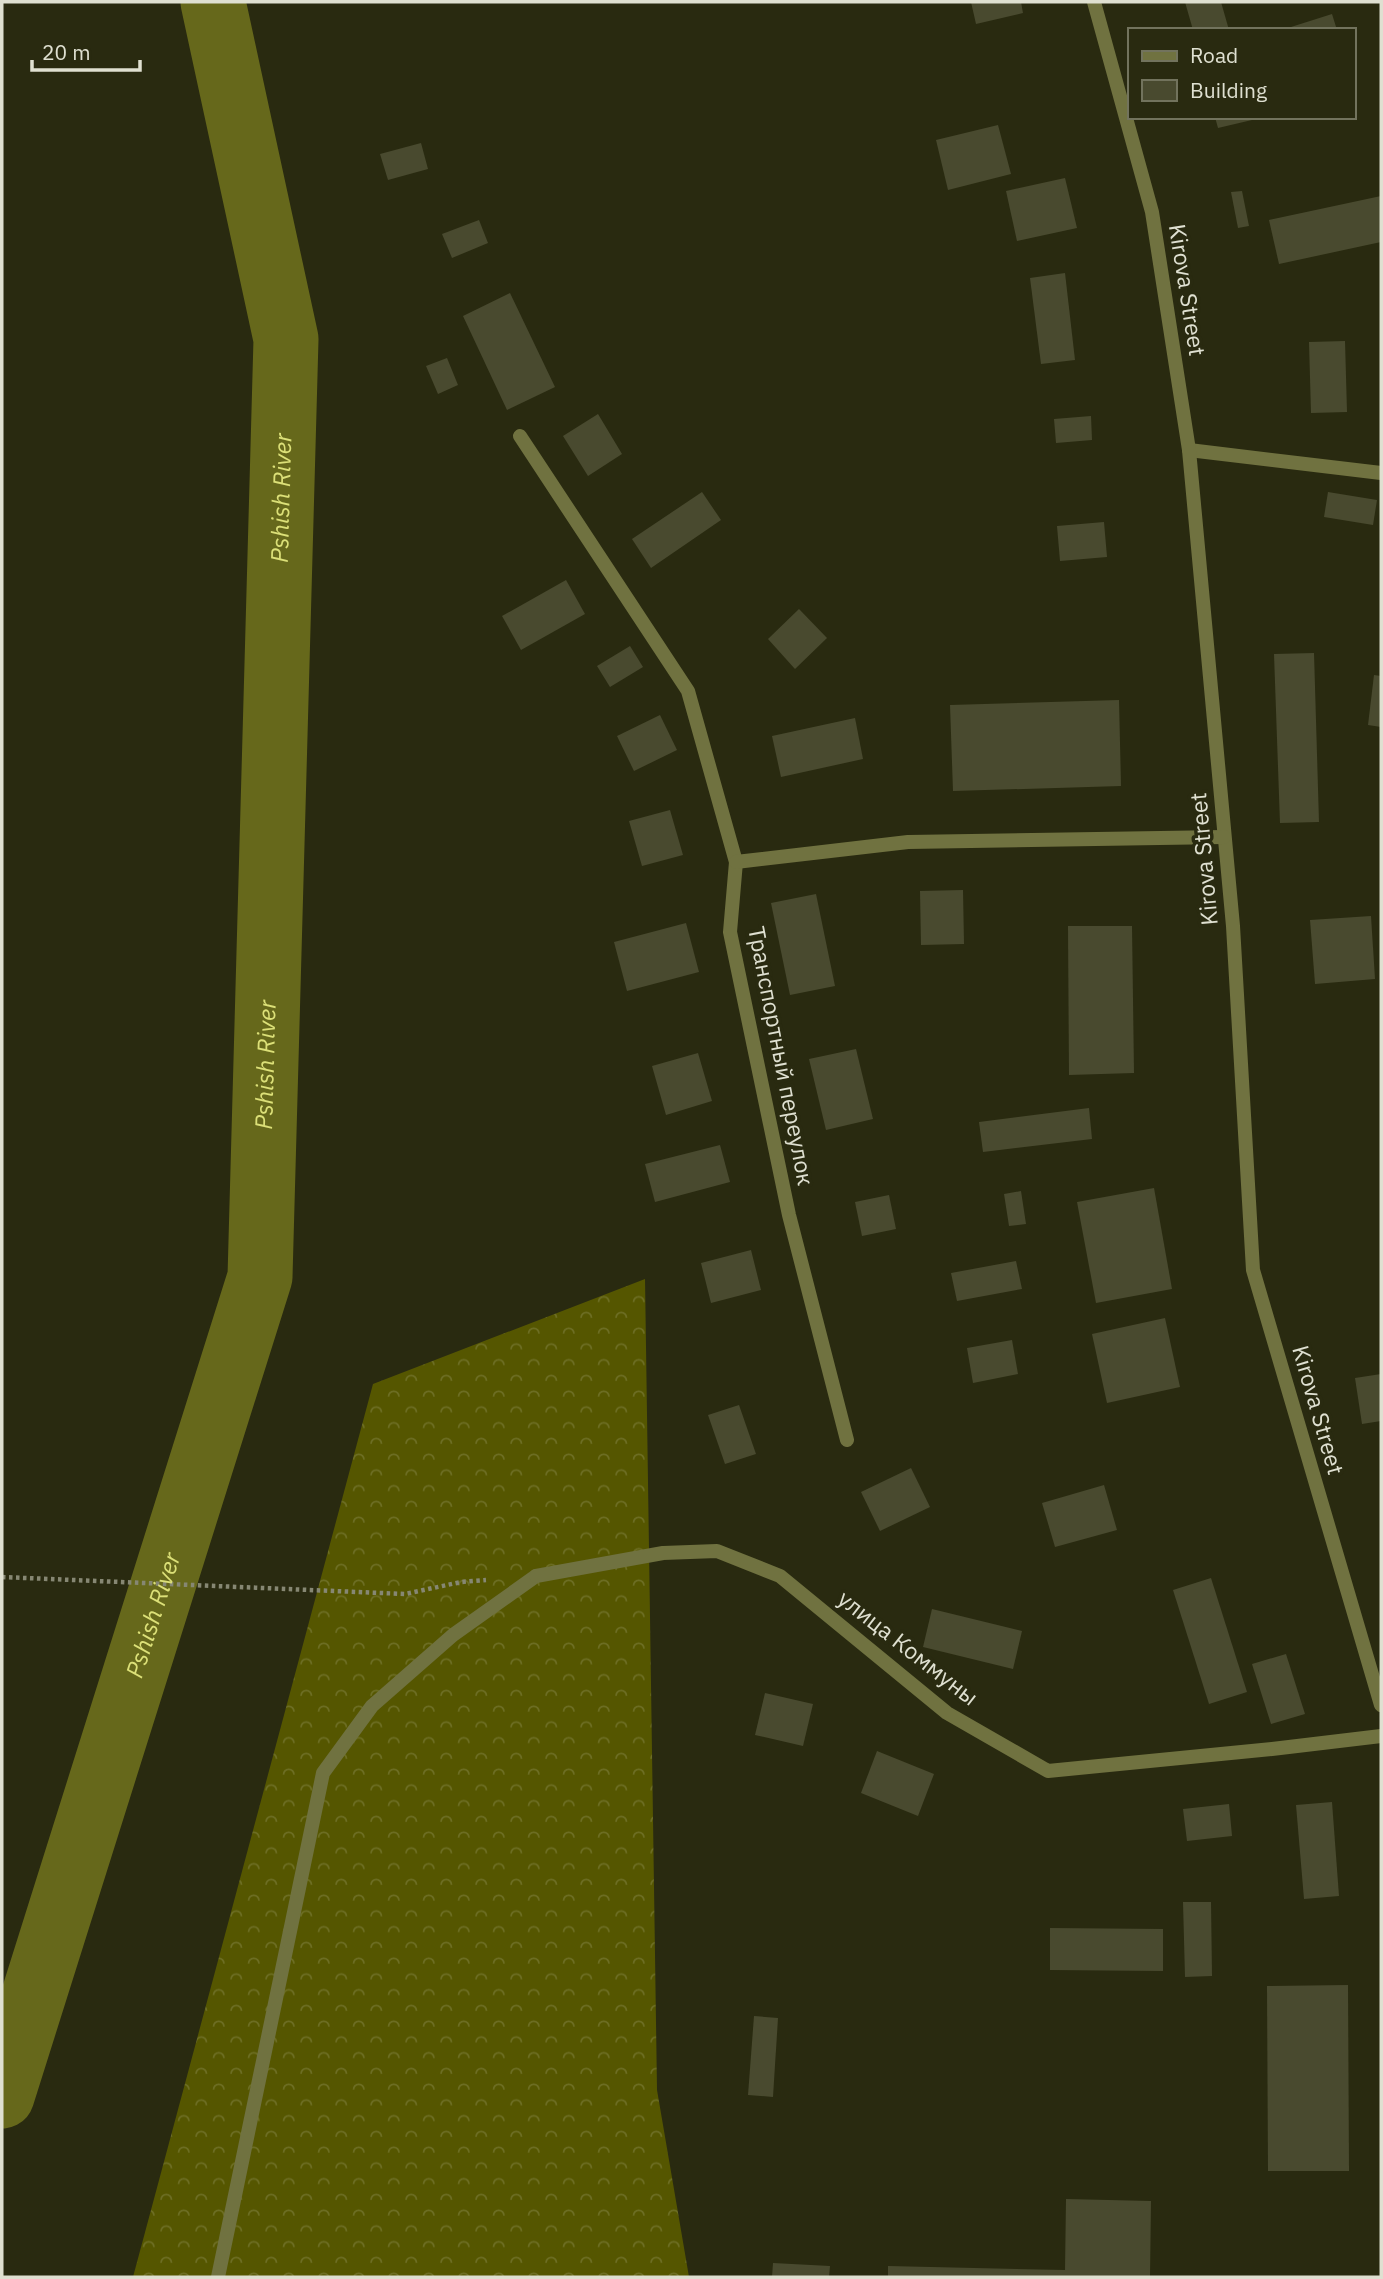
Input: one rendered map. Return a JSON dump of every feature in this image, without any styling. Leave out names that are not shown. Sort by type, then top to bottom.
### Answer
[{"type":"street","name":"Kirova Street","points":[[1094,2],[1152,212],[1189,450],[1233,926],[1253,1270],[1381,1705]]},
{"type":"street","name":"Транспортный переулок","points":[[520,436],[688,691],[736,862],[730,932],[789,1215],[847,1440]]},
{"type":"street","points":[[1189,450],[1381,473]]},
{"type":"street","points":[[736,862],[908,842],[1224,837]]},
{"type":"street","name":"улица Коммуны","points":[[536,1576],[663,1553],[717,1551],[780,1576],[947,1713],[1048,1771],[1381,1736]]},
{"type":"street","points":[[218,2277],[323,1773],[372,1706],[453,1635],[536,1576]]},
{"type":"path","points":[[4,1578],[405,1594],[461,1582],[536,1576]]},
{"type":"green space","points":[[645,1279],[657,2090],[689,2277],[133,2277],[373,1384]]},
{"type":"building","points":[[971,2],[1021,2],[1023,13],[976,24]]},
{"type":"building","points":[[1185,2],[1221,2],[1228,28],[1192,28]]},
{"type":"building","points":[[1332,14],[1336,28],[1291,28]]},
{"type":"building","points":[[1216,119],[1252,120],[1218,128]]},
{"type":"building","points":[[998,125],[1011,174],[948,190],[936,140]]},
{"type":"building","points":[[421,143],[428,169],[388,180],[380,154]]},
{"type":"building","points":[[1065,178],[1077,228],[1017,241],[1006,191]]},
{"type":"building","points":[[1242,191],[1249,226],[1238,228],[1231,192]]},
{"type":"building","points":[[1381,196],[1381,242],[1279,264],[1269,220]]},
{"type":"building","points":[[479,220],[488,243],[452,258],[442,234]]},
{"type":"building","points":[[1065,273],[1075,360],[1041,364],[1030,278]]},
{"type":"building","points":[[510,293],[555,387],[507,410],[463,316]]},
{"type":"building","points":[[1345,341],[1347,412],[1311,413],[1309,342]]},
{"type":"building","points":[[447,358],[458,385],[438,394],[426,366]]},
{"type":"building","points":[[598,414],[622,454],[588,476],[563,436]]},
{"type":"building","points":[[1091,416],[1092,440],[1056,443],[1054,419]]},
{"type":"building","points":[[702,492],[721,520],[651,568],[632,539]]},
{"type":"building","points":[[1328,492],[1377,500],[1373,525],[1324,517]]},
{"type":"building","points":[[1104,522],[1107,557],[1060,561],[1057,526]]},
{"type":"building","points":[[566,580],[585,614],[521,650],[502,616]]},
{"type":"building","points":[[799,609],[827,638],[795,669],[768,639]]},
{"type":"building","points":[[630,646],[643,667],[610,687],[597,666]]},
{"type":"building","points":[[1314,653],[1319,822],[1280,823],[1274,654]]},
{"type":"building","points":[[1374,675],[1381,676],[1381,727],[1368,725]]},
{"type":"building","points":[[1119,700],[1121,786],[953,791],[950,705]]},
{"type":"building","points":[[660,715],[677,750],[634,771],[617,736]]},
{"type":"building","points":[[855,718],[863,759],[781,777],[772,736]]},
{"type":"building","points":[[670,810],[683,855],[642,866],[629,821]]},
{"type":"building","points":[[963,890],[964,944],[921,945],[920,891]]},
{"type":"building","points":[[816,894],[835,986],[790,995],[771,903]]},
{"type":"building","points":[[1371,916],[1375,979],[1315,984],[1310,920]]},
{"type":"building","points":[[686,923],[699,972],[627,991],[614,942]]},
{"type":"building","points":[[1068,926],[1132,926],[1134,1073],[1069,1075]]},
{"type":"building","points":[[856,1049],[873,1119],[826,1130],[809,1059]]},
{"type":"building","points":[[698,1053],[712,1101],[666,1115],[652,1066]]},
{"type":"building","points":[[1089,1108],[1092,1139],[983,1152],[979,1122]]},
{"type":"building","points":[[720,1145],[730,1182],[655,1202],[645,1164]]},
{"type":"building","points":[[1154,1188],[1172,1289],[1096,1303],[1077,1202]]},
{"type":"building","points":[[1021,1191],[1026,1224],[1009,1226],[1004,1194]]},
{"type":"building","points":[[889,1195],[896,1229],[862,1236],[855,1202]]},
{"type":"building","points":[[751,1250],[761,1290],[711,1303],[701,1263]]},
{"type":"building","points":[[1016,1261],[1022,1289],[957,1301],[951,1273]]},
{"type":"building","points":[[1165,1318],[1180,1387],[1107,1403],[1092,1334]]},
{"type":"building","points":[[1012,1340],[1018,1374],[973,1383],[967,1348]]},
{"type":"building","points":[[1381,1374],[1381,1421],[1362,1424],[1355,1378]]},
{"type":"building","points":[[739,1405],[756,1454],[725,1464],[708,1415]]},
{"type":"building","points":[[911,1468],[930,1507],[880,1531],[861,1492]]},
{"type":"building","points":[[1104,1485],[1117,1530],[1055,1547],[1042,1503]]},
{"type":"building","points":[[1211,1578],[1247,1692],[1209,1704],[1173,1590]]},
{"type":"building","points":[[932,1609],[1022,1631],[1013,1669],[923,1647]]},
{"type":"building","points":[[1286,1654],[1305,1714],[1271,1724],[1252,1664]]},
{"type":"building","points":[[765,1693],[813,1704],[803,1746],[755,1735]]},
{"type":"building","points":[[877,1751],[934,1774],[918,1816],[861,1793]]},
{"type":"building","points":[[1332,1802],[1339,1896],[1304,1899],[1296,1805]]},
{"type":"building","points":[[1229,1804],[1232,1836],[1187,1841],[1183,1809]]},
{"type":"building","points":[[1183,1902],[1211,1902],[1212,1976],[1185,1977]]},
{"type":"building","points":[[1050,1928],[1163,1929],[1163,1971],[1050,1970]]},
{"type":"building","points":[[1348,1985],[1349,2171],[1268,2171],[1267,1986]]},
{"type":"building","points":[[754,2016],[778,2018],[773,2097],[748,2095]]},
{"type":"building","points":[[1066,2199],[1151,2201],[1150,2277],[888,2277],[888,2266],[1065,2270]]},
{"type":"building","points":[[773,2263],[830,2266],[829,2277],[772,2277]]},
{"type":"waterway","name":"Pshish River","points":[[2,2096],[260,1277],[286,339],[213,2]]}]
